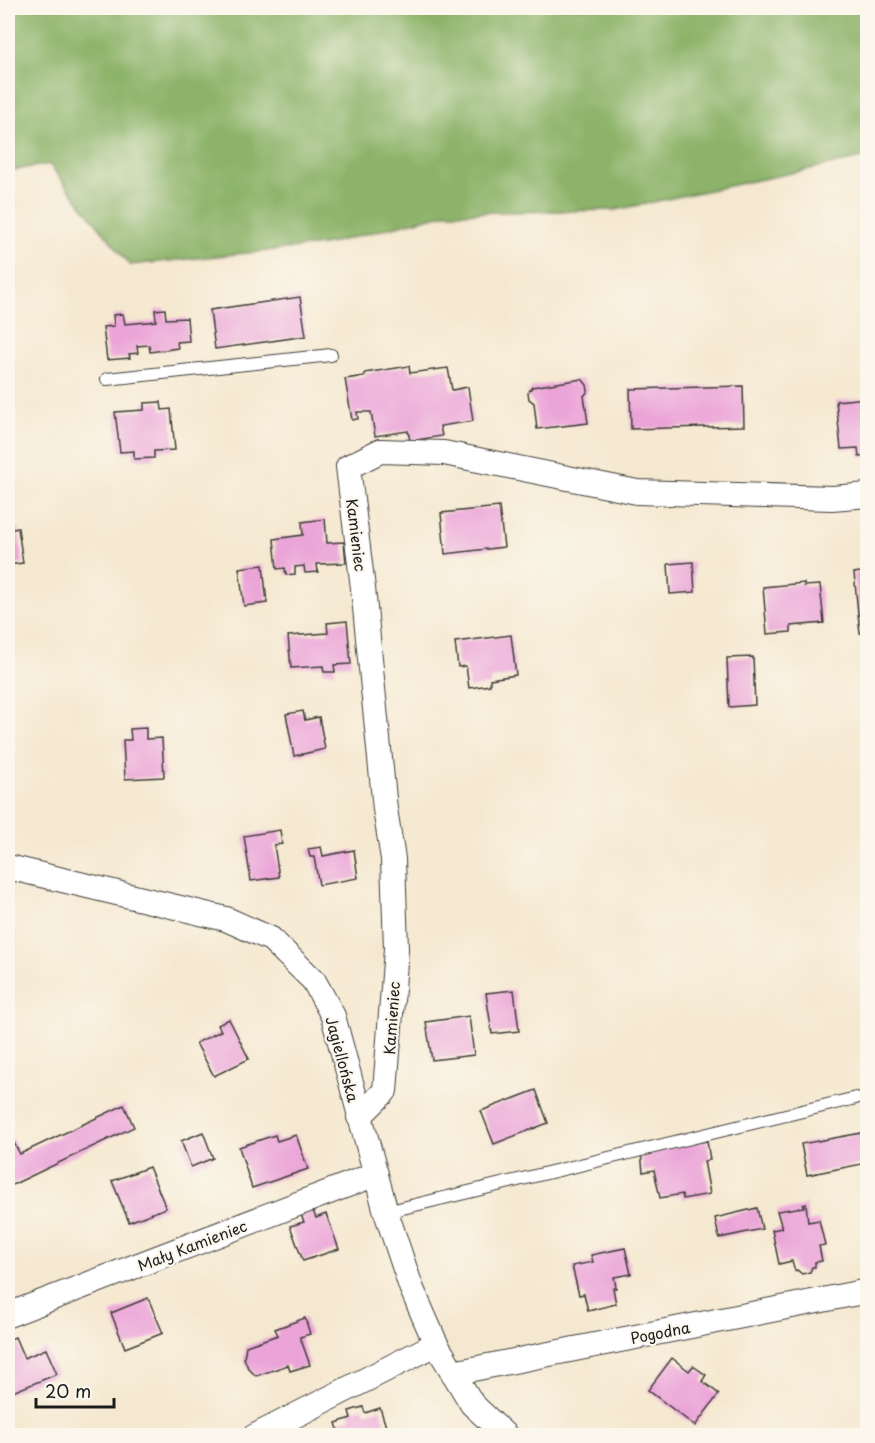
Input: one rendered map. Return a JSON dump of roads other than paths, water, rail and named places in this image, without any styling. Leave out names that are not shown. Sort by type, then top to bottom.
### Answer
[{"type":"street","name":"Kamieniec","points":[[359,1117],[385,1091],[396,949],[393,858],[385,809],[363,588],[348,467],[380,451],[444,453],[637,492],[832,498],[867,495]]},
{"type":"street","name":"Jagiellońska","points":[[8,867],[226,920],[271,939],[315,981],[333,1016],[386,1212],[411,1287],[436,1344],[472,1404],[507,1436]]},
{"type":"street","name":"Mały Kamieniec","points":[[8,1315],[376,1174]]},
{"type":"street","name":"Pogodna","points":[[453,1373],[867,1291]]},
{"type":"street","points":[[255,1436],[436,1344]]},
{"type":"lane","points":[[107,379],[332,354]]},
{"type":"lane","points":[[386,1212],[856,1098]]}]
